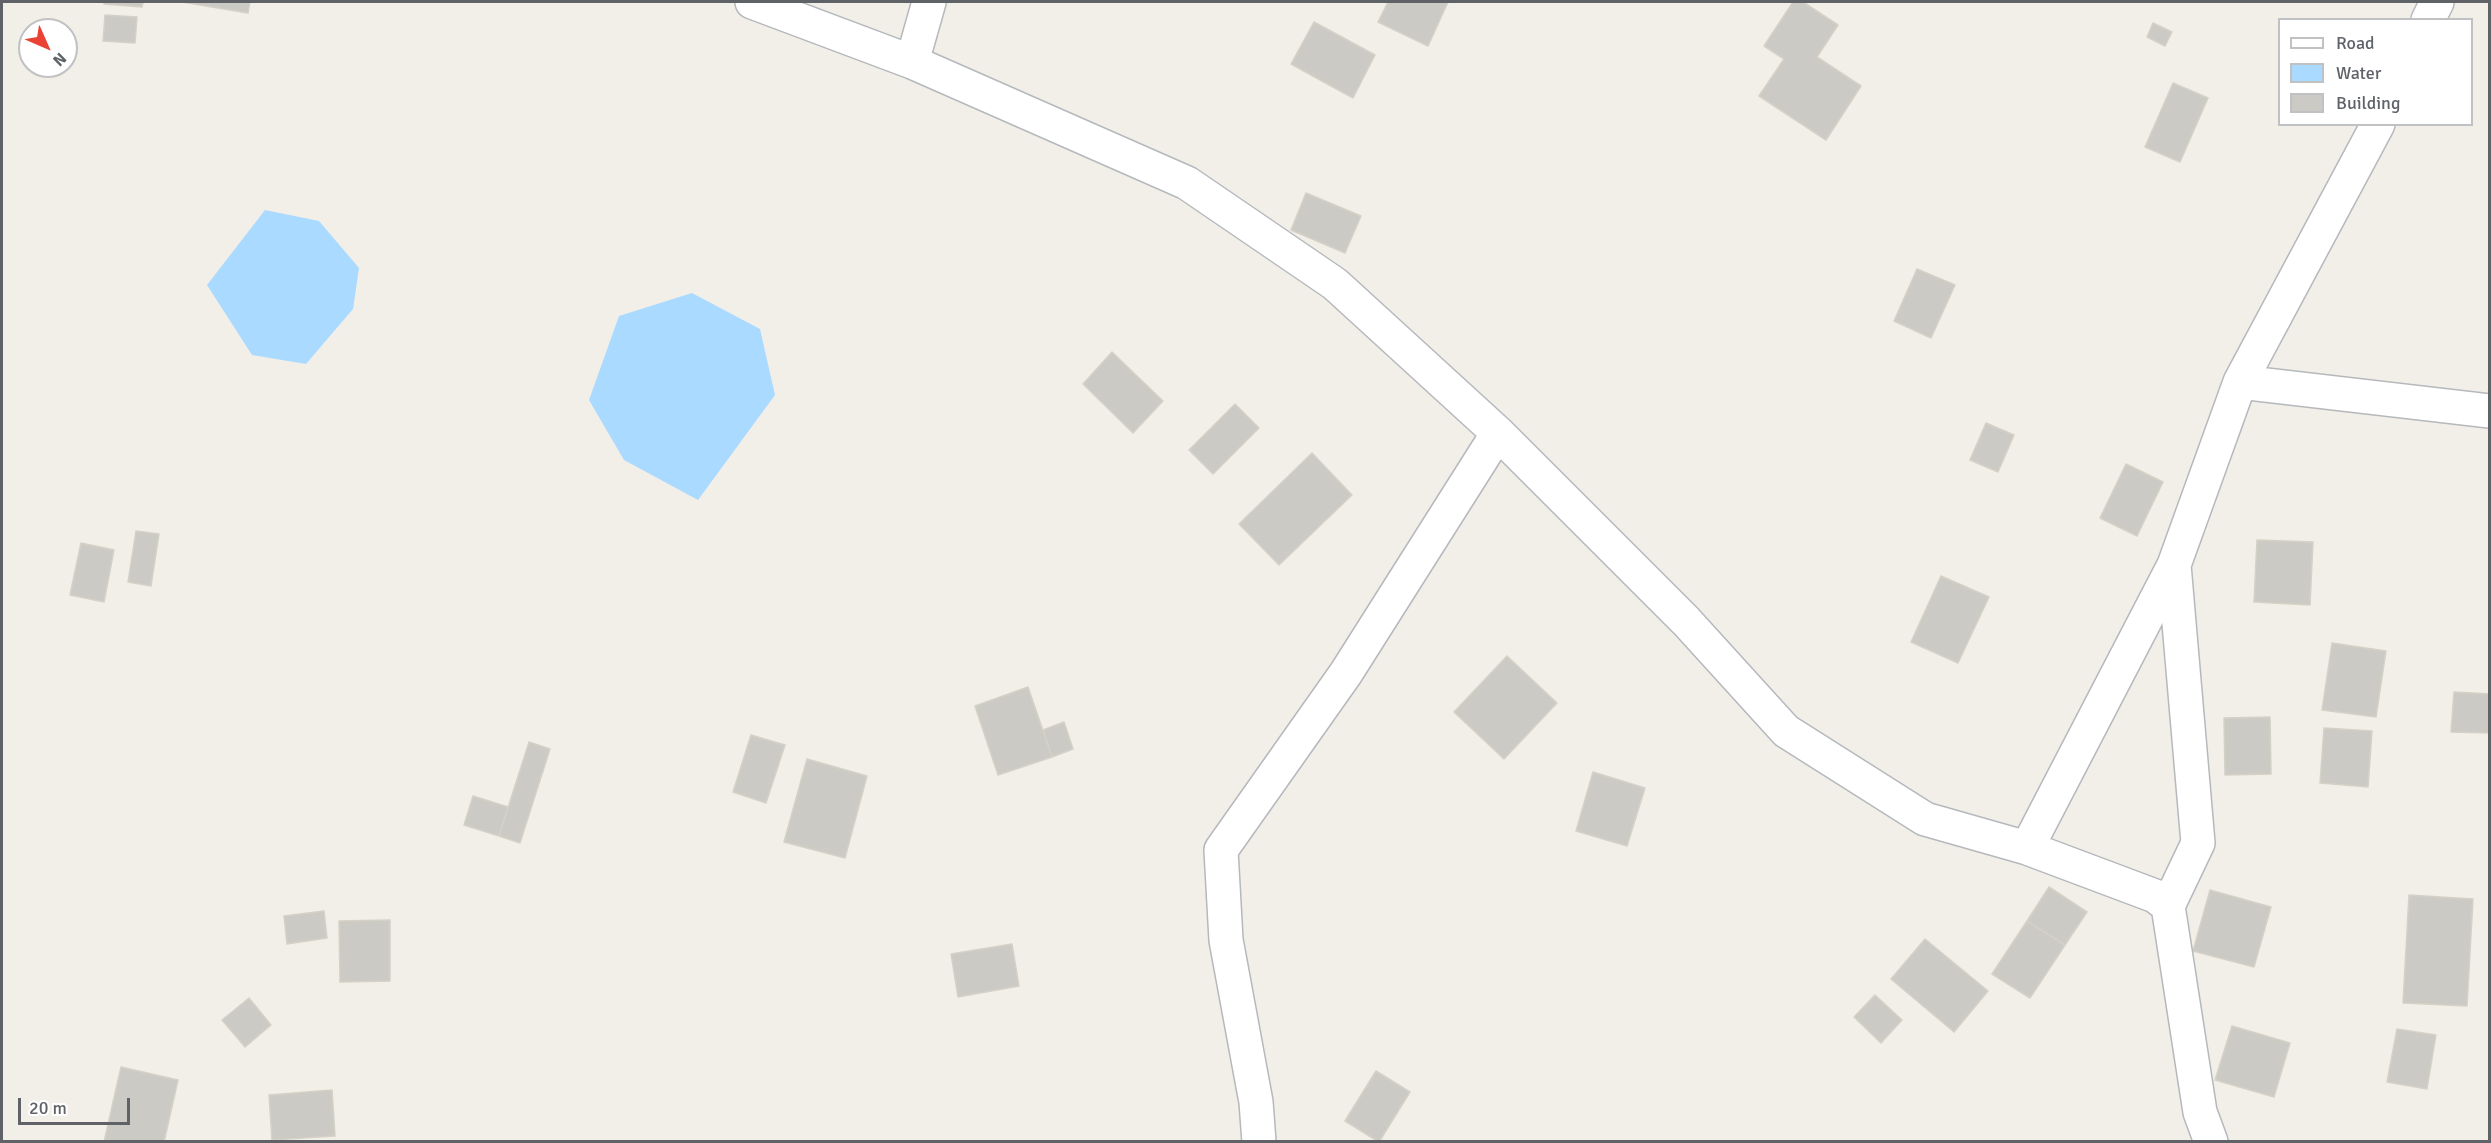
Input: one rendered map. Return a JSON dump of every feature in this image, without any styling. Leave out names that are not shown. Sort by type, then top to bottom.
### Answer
[{"type":"street","points":[[752,2],[912,62],[1187,183],[1335,284],[1498,433],[1686,621],[1786,730],[1925,819],[2027,848],[2155,896],[2168,906]]},
{"type":"street","points":[[912,62],[929,2]]},
{"type":"street","points":[[2429,18],[2437,2]]},
{"type":"street","points":[[2027,848],[2174,565],[2240,382],[2377,126]]},
{"type":"street","points":[[2240,382],[2490,411]]},
{"type":"street","points":[[1258,1142],[1256,1102],[1226,940],[1221,850],[1346,673],[1498,433]]},
{"type":"street","points":[[2174,565],[2198,843],[2168,906],[2200,1112],[2211,1142]]},
{"type":"water","points":[[265,210],[319,221],[359,268],[353,309],[306,364],[252,355],[207,285]]},
{"type":"water","points":[[692,293],[760,329],[775,395],[698,500],[624,460],[589,400],[619,316]]},
{"type":"building","points":[[104,2],[143,2],[142,7],[104,4]]},
{"type":"building","points":[[182,2],[250,2],[248,13]]},
{"type":"building","points":[[1388,2],[1448,2],[1428,46],[1378,22]]},
{"type":"building","points":[[1793,2],[1803,2],[1838,25],[1817,57],[1861,86],[1826,140],[1759,96],[1784,59],[1764,46]]},
{"type":"building","points":[[105,15],[137,17],[135,43],[103,41]]},
{"type":"building","points":[[1314,22],[1375,55],[1353,98],[1291,64]]},
{"type":"building","points":[[2153,23],[2172,32],[2165,46],[2147,37]]},
{"type":"building","points":[[2173,83],[2208,98],[2180,162],[2145,147]]},
{"type":"building","points":[[1306,193],[1361,216],[1345,253],[1291,230]]},
{"type":"building","points":[[1917,269],[1955,285],[1931,338],[1894,321]]},
{"type":"building","points":[[1112,352],[1163,401],[1133,433],[1083,384]]},
{"type":"building","points":[[1235,404],[1259,428],[1213,474],[1189,450]]},
{"type":"building","points":[[1986,423],[2014,435],[1998,472],[1970,460]]},
{"type":"building","points":[[1312,453],[1352,495],[1279,565],[1239,524]]},
{"type":"building","points":[[2126,464],[2163,482],[2137,536],[2100,518]]},
{"type":"building","points":[[136,531],[159,534],[151,586],[128,582]]},
{"type":"building","points":[[2257,540],[2313,542],[2310,605],[2254,602]]},
{"type":"building","points":[[81,543],[114,550],[104,602],[70,595]]},
{"type":"building","points":[[1941,576],[1989,597],[1958,663],[1911,642]]},
{"type":"building","points":[[2332,643],[2386,651],[2376,717],[2322,710]]},
{"type":"building","points":[[1507,656],[1557,703],[1504,759],[1454,712]]},
{"type":"building","points":[[1028,687],[1052,757],[998,775],[975,706]]},
{"type":"building","points":[[2454,692],[2490,694],[2490,733],[2451,732]]},
{"type":"building","points":[[2270,717],[2271,774],[2225,775],[2224,718]]},
{"type":"building","points":[[1064,722],[1073,749],[1052,757],[1043,730]]},
{"type":"building","points":[[2324,728],[2372,731],[2368,787],[2320,783]]},
{"type":"building","points":[[751,735],[785,745],[766,803],[733,792]]},
{"type":"building","points":[[529,742],[550,749],[520,843],[499,836]]},
{"type":"building","points":[[807,759],[867,776],[845,858],[784,842]]},
{"type":"building","points":[[1593,772],[1645,788],[1627,846],[1576,831]]},
{"type":"building","points":[[473,796],[508,807],[499,836],[464,825]]},
{"type":"building","points":[[2049,887],[2087,912],[2065,945],[2027,921]]},
{"type":"building","points":[[2210,890],[2271,907],[2254,967],[2193,951]]},
{"type":"building","points":[[2409,895],[2473,899],[2467,1006],[2403,1003]]},
{"type":"building","points":[[324,911],[327,938],[287,944],[284,916]]},
{"type":"building","points":[[390,920],[390,981],[340,982],[339,921]]},
{"type":"building","points":[[2027,921],[2065,945],[2030,998],[1992,974]]},
{"type":"building","points":[[1925,939],[1988,991],[1954,1032],[1891,979]]},
{"type":"building","points":[[1012,944],[1019,986],[958,997],[951,954]]},
{"type":"building","points":[[1875,995],[1902,1020],[1881,1043],[1854,1017]]},
{"type":"building","points":[[249,998],[271,1025],[245,1047],[222,1020]]},
{"type":"building","points":[[2232,1026],[2290,1043],[2274,1097],[2215,1080]]},
{"type":"building","points":[[2397,1029],[2436,1035],[2427,1089],[2387,1082]]},
{"type":"building","points":[[121,1067],[178,1080],[164,1142],[104,1142]]},
{"type":"building","points":[[1376,1071],[1410,1092],[1379,1142],[1345,1121]]},
{"type":"building","points":[[332,1090],[335,1136],[272,1140],[269,1095]]}]
